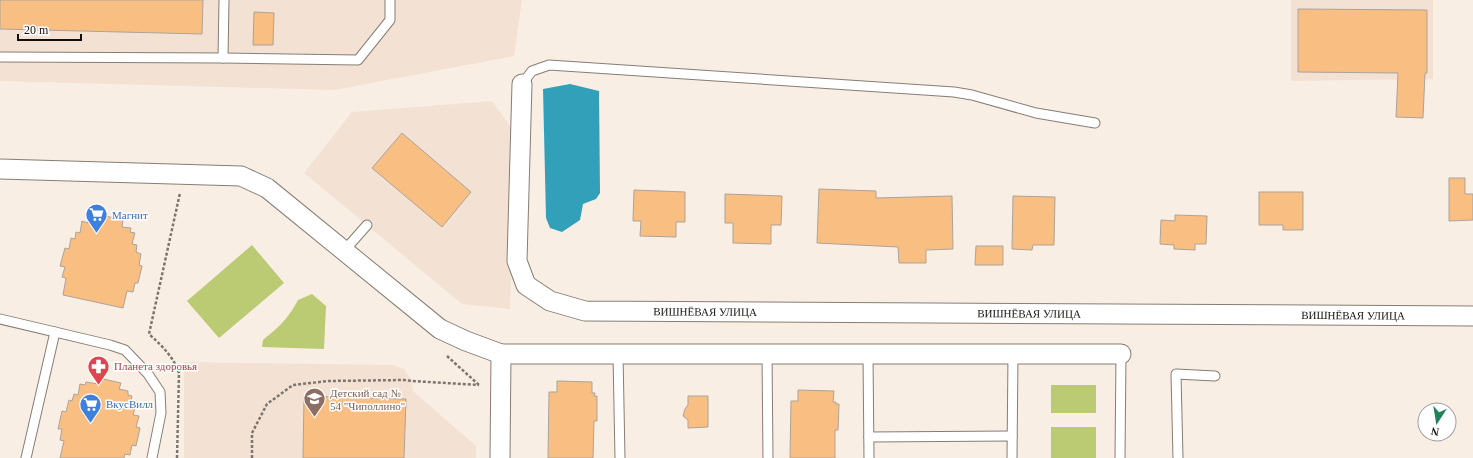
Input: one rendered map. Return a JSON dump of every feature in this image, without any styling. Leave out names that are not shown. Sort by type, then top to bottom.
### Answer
[{"type":"street","name":"ВИШНЁВАЯ УЛИЦА","points":[[522,84],[517,261],[526,285],[550,301],[585,311],[1473,316]]},
{"type":"street","points":[[0,169],[241,176],[267,188],[440,329],[466,342],[501,354],[1121,354]]},
{"type":"street","points":[[500,458],[501,354]]},
{"type":"lane","points":[[222,58],[224,0]]},
{"type":"lane","points":[[0,57],[358,60],[390,20],[390,0]]},
{"type":"lane","points":[[522,84],[532,71],[549,65],[871,86],[954,92],[972,95],[1036,113],[1095,123]]},
{"type":"lane","points":[[344,251],[367,225]]},
{"type":"lane","points":[[0,319],[110,345],[125,350],[148,374],[160,392],[161,413],[152,458]]},
{"type":"lane","points":[[26,458],[55,332]]},
{"type":"lane","points":[[618,354],[620,458]]},
{"type":"lane","points":[[767,354],[768,458]]},
{"type":"lane","points":[[868,354],[869,458]]},
{"type":"lane","points":[[1012,354],[1012,458]]},
{"type":"lane","points":[[1120,458],[1121,354]]},
{"type":"lane","points":[[1178,458],[1176,374],[1215,376]]},
{"type":"lane","points":[[868,437],[1012,436]]},
{"type":"path","points":[[177,458],[179,373],[175,361],[166,349],[149,334],[181,188]]},
{"type":"path","points":[[252,458],[252,434],[267,404],[293,385],[328,381],[404,380],[479,385],[447,356]]},
{"type":"shaded area","points":[[0,0],[522,0],[514,56],[335,90],[0,81]]},
{"type":"shaded area","points":[[1291,0],[1433,0],[1433,79],[1291,81]]},
{"type":"shaded area","points":[[492,101],[515,133],[510,309],[462,304],[304,173],[352,112]]},
{"type":"shaded area","name":"Детский сад № 54 \"Чиполлино\"","points":[[184,362],[393,365],[404,369],[412,381],[413,391],[476,446],[476,458],[184,458]]},
{"type":"green space","points":[[252,245],[284,283],[219,338],[187,301]]},
{"type":"green space","points":[[312,294],[326,306],[324,349],[262,347],[263,340],[283,322],[298,300]]},
{"type":"green space","points":[[1051,385],[1096,385],[1096,413],[1051,413]]},
{"type":"green space","points":[[1051,427],[1096,427],[1096,458],[1051,458]]},
{"type":"water","points":[[570,84],[599,91],[600,193],[596,199],[583,204],[580,220],[562,232],[550,228],[546,218],[543,89]]},
{"type":"building","points":[[0,0],[203,0],[202,34],[0,29]]},
{"type":"building","points":[[1298,9],[1427,10],[1427,73],[1425,73],[1423,118],[1396,117],[1398,73],[1298,72]]},
{"type":"building","points":[[254,12],[274,13],[273,45],[253,45]]},
{"type":"building","points":[[402,133],[471,192],[442,227],[372,168]]},
{"type":"building","points":[[1449,178],[1465,178],[1465,194],[1473,194],[1473,220],[1449,221]]},
{"type":"building","points":[[819,189],[876,191],[876,198],[952,196],[953,249],[926,250],[926,263],[899,263],[898,247],[817,243]]},
{"type":"building","points":[[634,190],[685,192],[685,222],[676,222],[676,237],[640,236],[641,221],[633,221]]},
{"type":"building","points":[[1259,192],[1303,192],[1303,230],[1283,230],[1283,225],[1259,225]]},
{"type":"building","points":[[725,194],[782,196],[781,225],[771,225],[771,244],[733,243],[733,223],[725,223]]},
{"type":"building","points":[[1013,196],[1055,197],[1054,245],[1033,245],[1032,250],[1012,249]]},
{"type":"building","points":[[101,215],[123,220],[122,227],[131,228],[130,232],[135,233],[132,244],[137,245],[136,252],[141,254],[139,265],[142,266],[138,283],[135,283],[133,292],[127,291],[123,308],[63,295],[66,278],[62,277],[65,267],[60,266],[65,248],[69,249],[71,238],[75,239],[76,232],[80,233],[82,221],[88,223],[88,219],[100,222]]},
{"type":"building","points":[[1175,215],[1207,216],[1206,244],[1195,244],[1195,250],[1174,249],[1174,245],[1160,244],[1161,220],[1175,221]]},
{"type":"building","points":[[976,246],[1003,246],[1003,265],[975,265]]},
{"type":"building","points":[[99,378],[121,383],[119,389],[128,391],[128,395],[132,396],[130,406],[135,407],[133,415],[139,416],[136,427],[140,428],[136,446],[132,445],[130,455],[125,454],[124,458],[60,458],[64,441],[60,440],[62,429],[58,429],[62,411],[66,412],[69,400],[72,401],[74,394],[78,395],[80,384],[85,385],[86,382],[98,384]]},
{"type":"building","points":[[557,381],[592,382],[592,393],[595,393],[594,396],[597,396],[597,421],[594,421],[593,458],[548,458],[549,392],[557,392]]},
{"type":"building","points":[[798,390],[834,391],[833,402],[839,404],[838,430],[835,430],[835,458],[790,458],[791,401],[798,401]]},
{"type":"building","points":[[304,396],[406,399],[404,458],[303,458]]},
{"type":"building","points":[[688,396],[708,396],[708,427],[688,428],[688,420],[683,416],[688,405]]},
{"type":"place","name":"Магнит","points":[[97,234]]},
{"type":"place","name":"Планета здоровья","points":[[99,386]]},
{"type":"place","name":"Детский сад № 54 \"Чиполлино\"","points":[[314,418]]},
{"type":"place","name":"ВкусВилл","points":[[90,424]]}]
